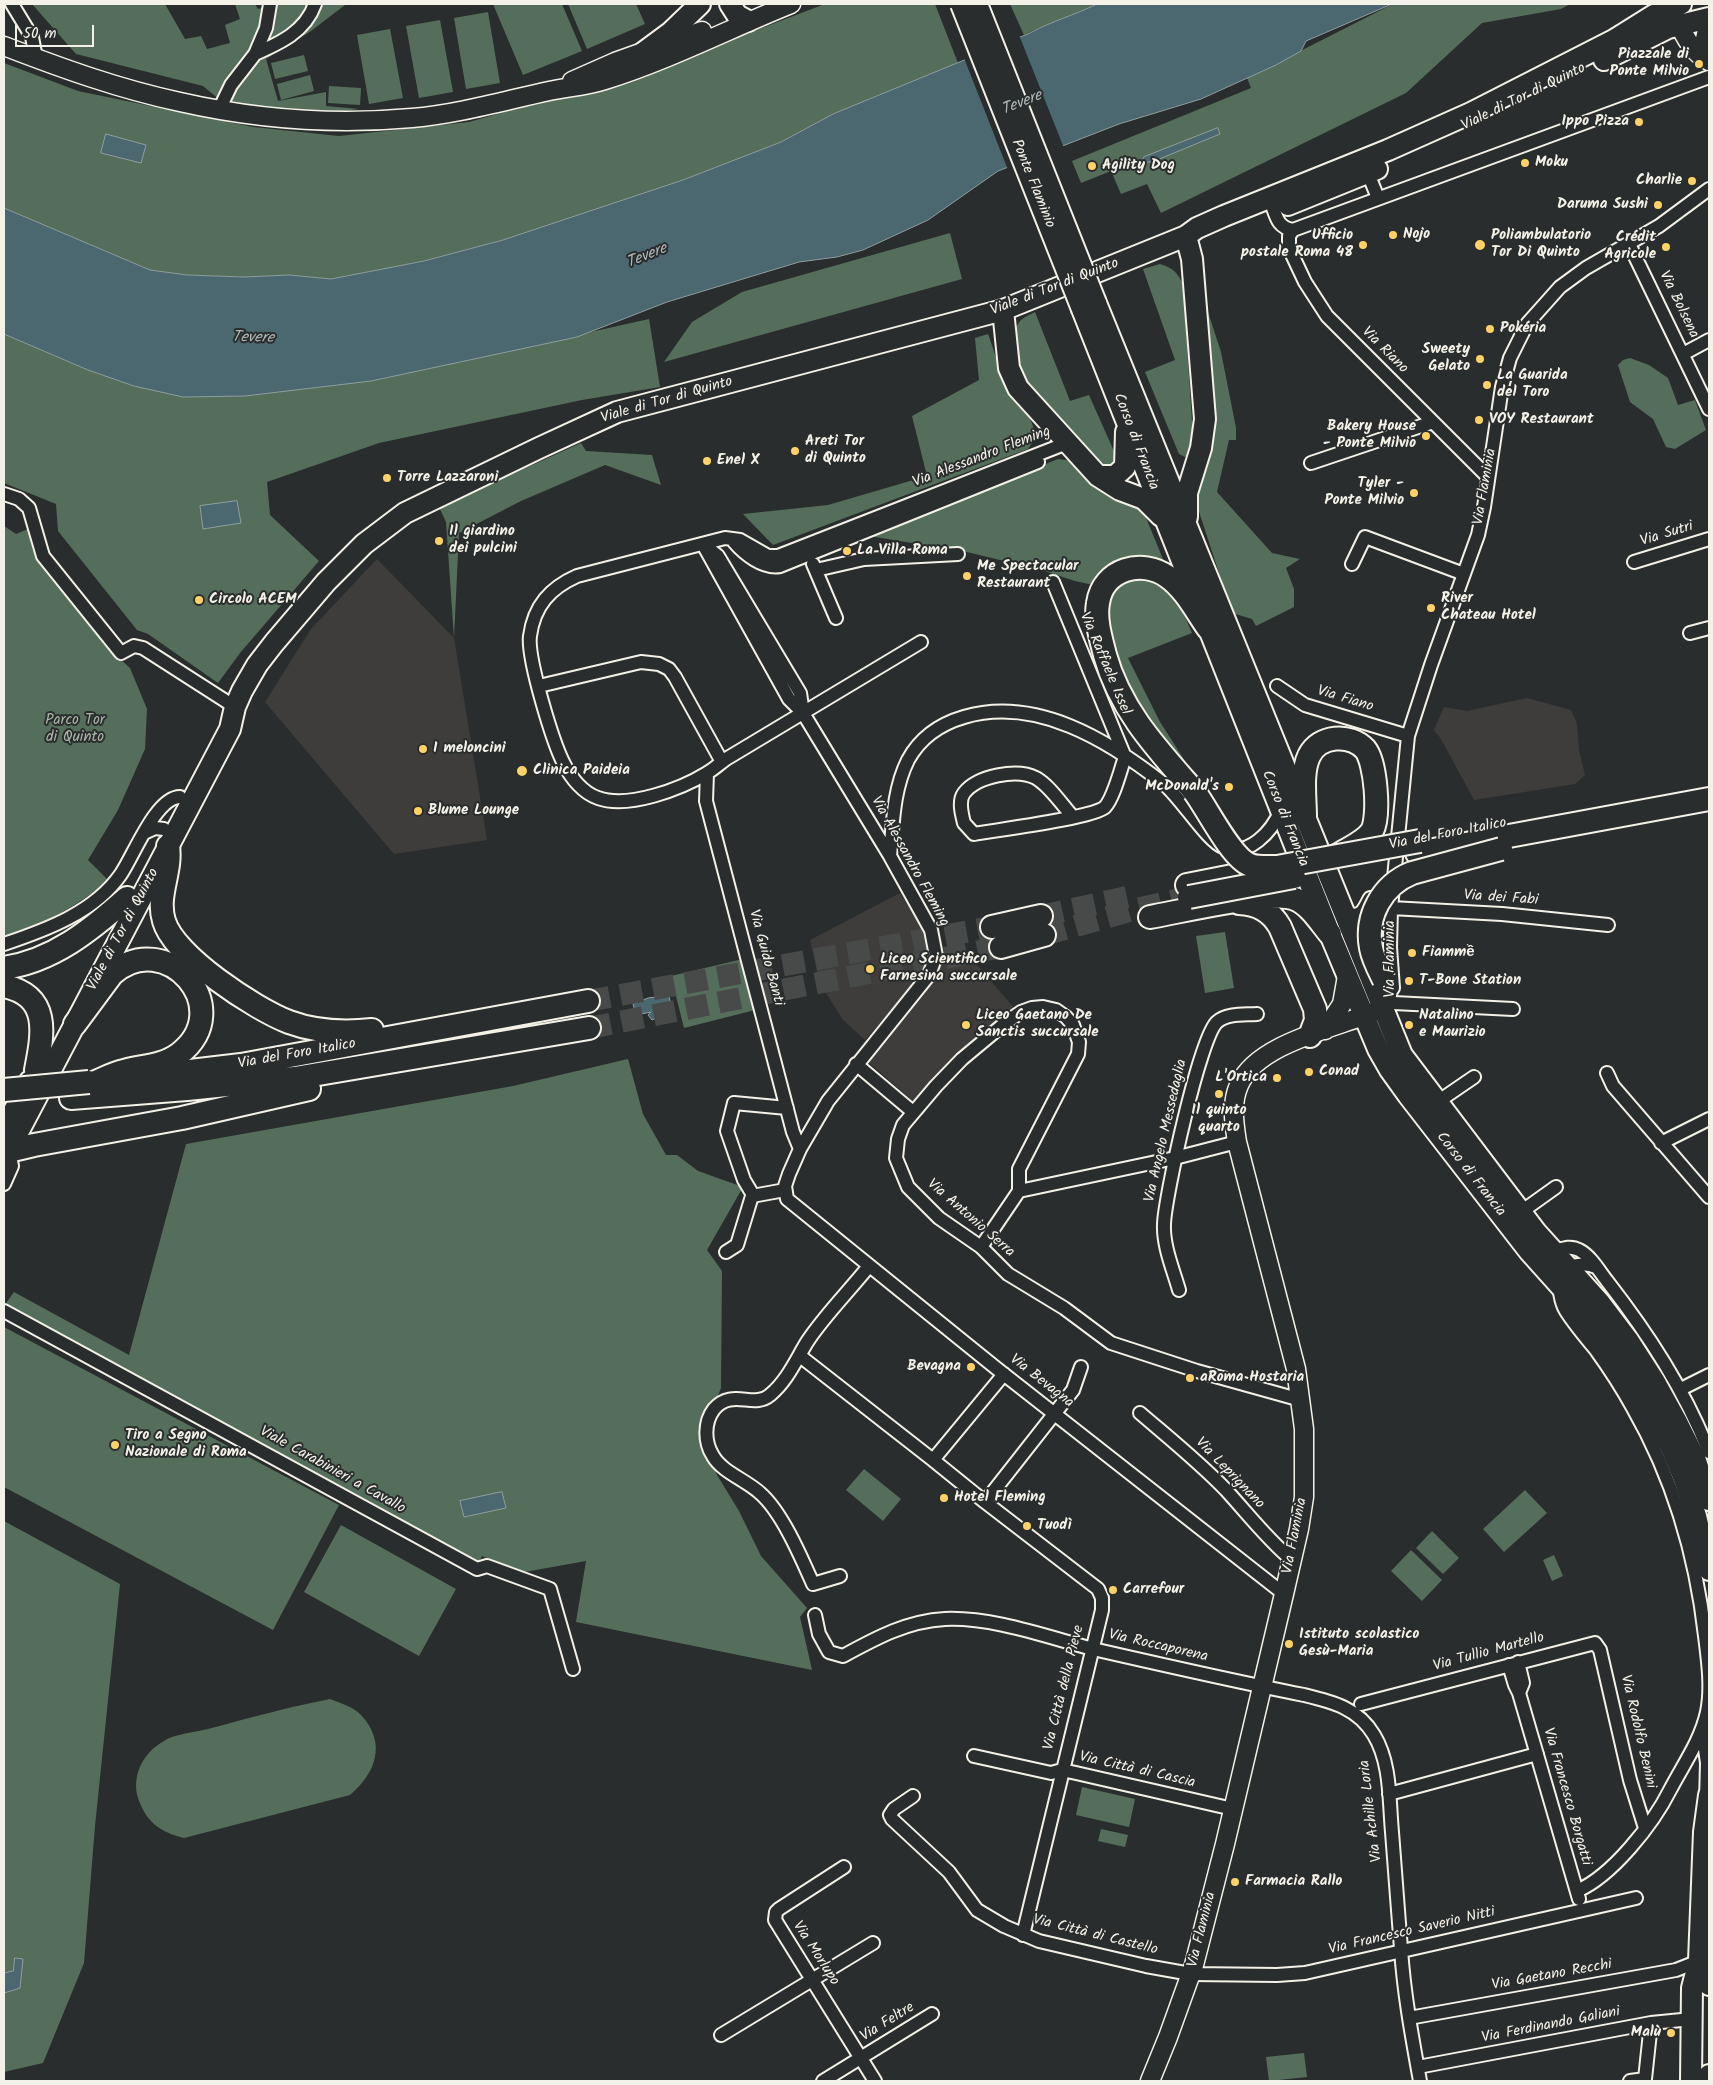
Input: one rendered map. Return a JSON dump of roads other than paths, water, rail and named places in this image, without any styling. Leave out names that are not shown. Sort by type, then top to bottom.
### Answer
[{"type":"highway","points":[[1208,628],[1174,582],[1160,572],[1148,568],[1139,567],[1124,570],[1112,576],[1104,586],[1098,602],[1098,624],[1105,656],[1124,701],[1148,739],[1194,791],[1240,858],[1253,866],[1277,868]]},
{"type":"highway","points":[[1305,817],[1307,762],[1315,748],[1326,740],[1347,739],[1361,746],[1368,755],[1373,775],[1376,816],[1373,828],[1365,838],[1338,855]]},
{"type":"highway","name":"Via del Foro Italico","points":[[1709,784],[1418,847],[1188,891],[1277,868],[1338,855],[1418,847],[1571,824],[1709,798]]},
{"type":"highway","points":[[1380,1009],[1386,990],[1384,980],[1373,956],[1370,937],[1372,917],[1384,892],[1400,879],[1412,873],[1501,850],[1571,824]]},
{"type":"highway","points":[[159,836],[170,862],[164,882],[162,906],[164,922],[173,939],[182,951],[205,971],[263,1010],[289,1022],[324,1031],[343,1032],[532,1012]]},
{"type":"highway","points":[[1150,917],[1269,896],[1290,897],[1306,906],[1330,934]]},
{"type":"highway","points":[[4,968],[29,962],[56,950],[92,928],[127,898]]},
{"type":"highway","points":[[1231,902],[1263,908],[1273,916],[1280,927],[1315,1009],[1317,1033]]},
{"type":"highway","points":[[996,937],[1043,925]]},
{"type":"highway","points":[[75,1024],[112,974],[136,962],[155,961],[175,967],[192,983],[198,997],[201,1012],[199,1026],[193,1039],[183,1050],[166,1061],[116,1073],[93,1082]]},
{"type":"highway","points":[[4,986],[25,996],[39,1014],[42,1034],[36,1070]]},
{"type":"highway","name":"Via del Foro Italico","points":[[4,1104],[71,1098],[239,1075],[532,1012],[588,1002]]},
{"type":"highway","name":"Via del Foro Italico","points":[[239,1075],[322,1074],[589,1028]]},
{"type":"highway","points":[[5,1154],[34,1144],[182,1118],[231,1107],[463,1051]]},
{"type":"highway","name":"Via del Foro Italico","points":[[4,1090],[93,1082],[189,1081]]},
{"type":"main road","points":[[644,52],[671,32],[700,4]]},
{"type":"main road","points":[[730,4],[737,15],[748,21]]},
{"type":"main road","name":"Ponte Flaminio","points":[[961,4],[1089,306]]},
{"type":"main road","name":"Ponte Flaminio","points":[[977,4],[1089,306]]},
{"type":"main road","name":"Viale di Tor di Quinto","points":[[4,1129],[220,722],[234,707],[264,654],[295,617],[364,544],[405,513],[617,412],[1002,310],[1186,236],[1197,228],[1224,216],[1341,169],[1365,167],[1607,43],[1654,15],[1680,4]]},
{"type":"main road","name":"Viale di Tor di Quinto","points":[[1186,236],[1199,236],[1273,211],[1656,34],[1679,25],[1709,19]]},
{"type":"main road","points":[[1186,236],[1192,259],[1205,408],[1203,438],[1186,497],[1190,537]]},
{"type":"main road","name":"Corso di Francia","points":[[1089,306],[1126,420],[1347,976],[1380,1009],[1378,1049],[1390,1070],[1529,1252],[1565,1278]]},
{"type":"main road","name":"Corso di Francia","points":[[1089,306],[1153,443],[1341,905],[1380,1009],[1402,1055],[1436,1103],[1553,1252],[1565,1278],[1640,1390],[1671,1448],[1689,1469],[1709,1500]]},
{"type":"main road","points":[[1002,310],[1008,363],[1014,382],[1098,476],[1120,490],[1144,499],[1165,520]]},
{"type":"main road","points":[[1098,476],[1115,476],[1125,467],[1126,420]]},
{"type":"main road","points":[[1153,443],[1176,465],[1187,465],[1198,458]]},
{"type":"main road","name":"Viale di Tor di Quinto","points":[[5,1154],[75,1024],[159,836],[230,730],[234,707]]},
{"type":"main road","name":"Corso di Francia","points":[[1689,1469],[1703,1513],[1709,1570]]},
{"type":"main road","points":[[1691,2081],[1693,1981],[1699,1961],[1700,1896],[1708,1802]]},
{"type":"main road","points":[[1699,1961],[1709,1985]]},
{"type":"main road","points":[[1709,2074],[1709,2081]]},
{"type":"street","points":[[12,4],[32,37],[36,58]]},
{"type":"street","points":[[219,110],[232,84],[255,54],[266,28],[270,4]]},
{"type":"street","points":[[255,54],[285,40],[297,31],[307,21],[315,4]]},
{"type":"street","points":[[4,46],[115,85],[219,110],[323,120],[392,119],[470,110],[549,91],[585,86],[691,48],[748,21],[791,4]]},
{"type":"street","points":[[1709,19],[1705,39],[1709,61]]},
{"type":"street","points":[[549,91],[614,62],[704,31],[748,21]]},
{"type":"street","points":[[1679,25],[1693,49],[1709,61]]},
{"type":"street","points":[[1273,211],[1280,224],[1293,230],[1709,77]]},
{"type":"street","points":[[1365,167],[1378,198]]},
{"type":"street","name":"Viale di Tor di Quinto","points":[[1273,211],[1274,203],[1333,180],[1341,169]]},
{"type":"street","name":"Via Flaminia","points":[[1150,2081],[1191,1974],[1262,1687],[1292,1560],[1304,1497],[1305,1449],[1301,1400],[1276,1290],[1237,1142],[1234,1104],[1238,1085],[1252,1064],[1264,1056],[1380,1009],[1390,947],[1394,872],[1408,736],[1430,665],[1480,526],[1506,372],[1512,353],[1525,327],[1560,287],[1586,268],[1672,217],[1709,189]]},
{"type":"street","name":"Via Riano","points":[[1293,230],[1290,236],[1289,248],[1304,282],[1320,306],[1335,325],[1488,477]]},
{"type":"street","name":"Via Bolsena","points":[[1629,244],[1709,409]]},
{"type":"street","points":[[1683,354],[1709,340]]},
{"type":"street","points":[[1311,463],[1433,422]]},
{"type":"street","name":"Via Alessandro Fleming","points":[[731,538],[746,543],[768,556],[778,556],[1067,443]]},
{"type":"street","name":"Via Alessandro Fleming","points":[[731,538],[739,548],[769,566],[780,566],[1048,458],[1067,443]]},
{"type":"street","points":[[4,494],[19,499],[29,508],[43,556],[121,653],[134,646],[143,648],[234,707]]},
{"type":"street","points":[[1352,564],[1365,537],[1464,574]]},
{"type":"street","points":[[731,538],[719,539],[589,571],[567,580],[551,590],[538,610],[530,636],[531,659],[564,765],[583,790],[591,795],[606,800],[635,800],[674,788],[708,773],[722,762],[921,642]]},
{"type":"street","name":"Via Sutri","points":[[1634,562],[1709,539]]},
{"type":"street","name":"Via Alessandro Fleming","points":[[703,544],[718,556],[800,693],[803,713],[890,856],[931,930],[936,951],[935,963],[929,975],[856,1064]]},
{"type":"street","points":[[816,570],[864,559],[958,554]]},
{"type":"street","points":[[810,555],[836,618]]},
{"type":"street","name":"Via Raffaele Issel","points":[[1053,582],[1125,757]]},
{"type":"street","points":[[1690,633],[1709,628]]},
{"type":"street","points":[[539,686],[641,662],[659,664],[668,669],[675,677],[722,762]]},
{"type":"street","name":"Via Fiano","points":[[1277,686],[1305,705],[1408,736]]},
{"type":"street","points":[[890,856],[898,789],[908,761],[920,743],[946,724],[984,713],[1006,711],[1028,713],[1047,718],[1069,726],[1125,757],[1175,794],[1212,840],[1222,847],[1239,848],[1255,843],[1268,832],[1281,810]]},
{"type":"street","points":[[1073,817],[1038,779],[1024,774],[997,775],[975,785],[964,793],[962,798],[961,808],[964,823],[974,834],[1073,817],[1097,812],[1110,800],[1125,757]]},
{"type":"street","name":"Via Guido Banti","points":[[708,773],[706,801],[793,1132],[800,1149]]},
{"type":"street","points":[[4,944],[60,922],[94,901],[159,836]]},
{"type":"street","name":"Via Flaminia","points":[[1341,905],[1352,915],[1359,914],[1394,872]]},
{"type":"street","name":"Via dei Fabi","points":[[1391,908],[1502,914],[1608,925]]},
{"type":"street","points":[[1317,1033],[1342,1004],[1347,976]]},
{"type":"street","name":"Via Antonio Serra","points":[[1019,1191],[1020,1169],[1078,1054],[1079,1042],[1076,1030],[1070,1021],[1062,1013],[1043,1007],[1021,1012],[962,1059],[902,1125],[896,1148],[896,1158],[904,1180],[913,1192],[939,1218],[981,1247],[1008,1274],[1064,1308],[1111,1343],[1197,1371],[1301,1400]]},
{"type":"street","points":[[1380,1009],[1512,1009]]},
{"type":"street","name":"Via Angelo Messedaglia","points":[[1179,1290],[1164,1238],[1164,1222],[1176,1158],[1199,1061],[1213,1027],[1219,1020],[1230,1016],[1257,1014]]},
{"type":"street","points":[[753,1196],[785,1190],[788,1174],[800,1149],[834,1092],[856,1064],[913,1112]]},
{"type":"street","points":[[1607,1073],[1613,1086],[1709,1197]]},
{"type":"street","points":[[1436,1103],[1474,1077]]},
{"type":"street","points":[[726,1252],[737,1245],[753,1196],[744,1180],[727,1131],[734,1103],[787,1108]]},
{"type":"street","points":[[1661,1142],[1709,1119]]},
{"type":"street","points":[[981,1247],[1019,1191],[1176,1158],[1237,1142]]},
{"type":"street","name":"Viale di Tor di Quinto","points":[[4,1184],[11,1171],[12,1161],[5,1154]]},
{"type":"street","points":[[1521,1212],[1556,1187]]},
{"type":"street","name":"Via Bevagna","points":[[785,1190],[790,1202],[869,1266],[1284,1594]]},
{"type":"street","name":"Corso di Francia","points":[[1553,1252],[1566,1248],[1578,1249],[1596,1267],[1637,1320],[1681,1389],[1701,1432],[1689,1469],[1687,1538],[1700,1598],[1707,1651],[1708,1706],[1702,1730]]},
{"type":"street","points":[[1565,1278],[1583,1263],[1596,1267]]},
{"type":"street","points":[[840,1576],[813,1584],[802,1560],[771,1505],[756,1489],[716,1461],[710,1452],[706,1436],[707,1425],[710,1415],[722,1402],[736,1398],[760,1400],[770,1396],[786,1377],[807,1342],[869,1266]]},
{"type":"street","name":"Viale Carabinieri a Cavallo","points":[[4,1311],[477,1569],[487,1566],[550,1589],[574,1669]]},
{"type":"street","points":[[800,1356],[933,1460],[1004,1374]]},
{"type":"street","points":[[985,1502],[1073,1390],[1081,1367]]},
{"type":"street","points":[[1681,1389],[1709,1375]]},
{"type":"street","name":"Via Leprignano","points":[[1140,1413],[1192,1457],[1226,1490],[1274,1545],[1292,1560]]},
{"type":"street","name":"Corso di Francia","points":[[1689,1469],[1701,1432]]},
{"type":"street","name":"Via Città della Pieve","points":[[933,1460],[1098,1589],[1102,1598],[1102,1606],[1023,1935]]},
{"type":"street","points":[[1687,1538],[1703,1513]]},
{"type":"street","name":"Via Roccaporena","points":[[815,1615],[819,1634],[829,1652],[843,1656],[894,1630],[925,1621],[944,1619],[965,1620],[1004,1625],[1092,1648],[1262,1687]]},
{"type":"street","name":"Via Tullio Martello","points":[[1361,1704],[1592,1643],[1597,1644]]},
{"type":"street","name":"Via Rodolfo Benini","points":[[1597,1644],[1600,1650],[1630,1780],[1645,1828]]},
{"type":"street","name":"Via Francesco Borgatti","points":[[1514,1663],[1523,1683],[1519,1693],[1582,1909]]},
{"type":"street","name":"Via Achille Loria","points":[[1262,1687],[1334,1702],[1347,1708],[1359,1716],[1374,1734],[1380,1748],[1387,1775],[1401,1951],[1409,2018],[1420,2081]]},
{"type":"street","points":[[1702,1730],[1707,1763],[1708,1802]]},
{"type":"street","points":[[1577,1891],[1605,1875],[1645,1828],[1665,1801],[1702,1730]]},
{"type":"street","points":[[1389,1794],[1537,1754]]},
{"type":"street","name":"Via Città di Cascia","points":[[974,1756],[1051,1773],[1062,1770],[1233,1809]]},
{"type":"street","name":"Via Città di Castello","points":[[913,1796],[894,1808],[890,1815],[892,1819],[949,1872],[977,1910],[991,1920],[1023,1935],[1064,1948],[1191,1974]]},
{"type":"street","name":"Via Morlupo","points":[[844,1867],[779,1909],[775,1916],[776,1925],[875,2081]]},
{"type":"street","name":"Via Francesco Saverio Nitti","points":[[1191,1974],[1229,1976],[1295,1974],[1636,1898]]},
{"type":"street","points":[[721,2035],[873,1943]]},
{"type":"street","name":"Via Gaetano Recchi","points":[[1409,2018],[1676,1970],[1699,1961]]},
{"type":"street","name":"Via Feltre","points":[[823,2081],[932,2014]]},
{"type":"street","name":"Via Ferdinando Galiani","points":[[1418,2068],[1651,2023],[1692,2019]]},
{"type":"street","points":[[1630,2081],[1645,2079],[1651,2023]]},
{"type":"street","points":[[1681,2081],[1691,2051]]},
{"type":"water","name":"Tevere","points":[[1097,4],[1392,4],[1306,41],[1301,51],[1276,65],[1201,99],[1119,124],[998,171],[928,220],[863,250],[837,257],[799,262],[667,302],[577,337],[371,381],[245,396],[183,397],[134,386],[88,370],[4,334],[4,208],[150,270],[187,275],[244,277],[289,275],[331,279],[424,261],[503,240],[683,180],[781,142],[833,114]]},
{"type":"water","points":[[1218,128],[1220,134],[1152,162],[1146,162],[1143,159],[1144,157]]},
{"type":"water","points":[[106,134],[146,145],[141,163],[101,153]]},
{"type":"water","points":[[237,501],[241,523],[203,529],[200,506]]},
{"type":"water","points":[[669,996],[672,1010],[652,1020],[648,1015],[651,1012],[636,1015],[633,1004],[648,998]]},
{"type":"water","points":[[502,1492],[506,1508],[464,1517],[460,1501]]},
{"type":"water","points":[[15,1958],[23,1959],[20,1988],[4,1993],[4,1973],[13,1971]]},
{"type":"tunnel","points":[[1041,916],[1127,897]]},
{"type":"tunnel","points":[[1044,935],[1129,911],[1189,897]]},
{"type":"tunnel","points":[[588,1001],[992,927]]},
{"type":"tunnel","points":[[589,1028],[1001,947]]},
{"type":"place","name":"Piazzale di Ponte Milvio","points":[[1699,64]]},
{"type":"place","name":"Ippo Pizza","points":[[1639,122]]},
{"type":"place","name":"Moku","points":[[1525,163]]},
{"type":"place","name":"Agility Dog","points":[[1092,166]]},
{"type":"place","name":"Charlie","points":[[1692,181]]},
{"type":"place","name":"Daruma Sushi","points":[[1658,205]]},
{"type":"place","name":"Nojo","points":[[1393,235]]},
{"type":"place","name":"Ufficio postale Roma 48","points":[[1363,245]]},
{"type":"place","name":"Poliambulatorio Tor Di Quinto","points":[[1480,245]]},
{"type":"place","name":"Crédit Agricole","points":[[1666,247]]},
{"type":"place","name":"Pokéria","points":[[1490,329]]},
{"type":"place","name":"Sweety Gelato","points":[[1480,359]]},
{"type":"place","name":"La Guarida del Toro","points":[[1487,385]]},
{"type":"place","name":"VOY Restaurant","points":[[1479,420]]},
{"type":"place","name":"Bakery House - Ponte Milvio","points":[[1426,436]]},
{"type":"place","name":"Areti Tor di Quinto","points":[[795,451]]},
{"type":"place","name":"Enel X","points":[[707,461]]},
{"type":"place","name":"Torre Lazzaroni","points":[[387,478]]},
{"type":"place","name":"Tyler - Ponte Milvio","points":[[1414,493]]},
{"type":"place","name":"Il giardino dei pulcini","points":[[439,541]]},
{"type":"place","name":"La Villa Roma","points":[[847,551]]},
{"type":"place","name":"Me Spectacular Restaurant","points":[[967,576]]},
{"type":"place","name":"Circolo ACEM","points":[[199,600]]},
{"type":"place","name":"River Chateau Hotel","points":[[1431,608]]},
{"type":"place","name":"I meloncini","points":[[423,749]]},
{"type":"place","name":"Clinica Paideia","points":[[522,771]]},
{"type":"place","name":"McDonald's","points":[[1229,787]]},
{"type":"place","name":"Blume Lounge","points":[[418,811]]},
{"type":"place","name":"Fiammề","points":[[1412,953]]},
{"type":"place","name":"Liceo Scientifico Farnesina succursale","points":[[870,969]]},
{"type":"place","name":"T-Bone Station","points":[[1409,981]]},
{"type":"place","name":"Liceo Gaetano De Sanctis succursale","points":[[966,1025]]},
{"type":"place","name":"Natalino e Maurizio","points":[[1409,1025]]},
{"type":"place","name":"Conad","points":[[1309,1072]]},
{"type":"place","name":"L'Ortica","points":[[1277,1078]]},
{"type":"place","name":"Il quinto quarto","points":[[1219,1094]]},
{"type":"place","name":"Bevagna","points":[[971,1367]]},
{"type":"place","name":"aRoma Hostaria","points":[[1190,1378]]},
{"type":"place","name":"Tiro a Segno Nazionale di Roma","points":[[115,1445]]},
{"type":"place","name":"Hotel Fleming","points":[[944,1498]]},
{"type":"place","name":"Tuodì","points":[[1027,1526]]},
{"type":"place","name":"Carrefour","points":[[1113,1590]]},
{"type":"place","name":"Istituto scolastico Gesù-Maria","points":[[1289,1644]]},
{"type":"place","name":"Farmacia Rallo","points":[[1235,1882]]},
{"type":"place","name":"Malù","points":[[1671,2033]]},
{"type":"park label","name":"Parco Tor di Quinto","points":[[75,730]]}]
